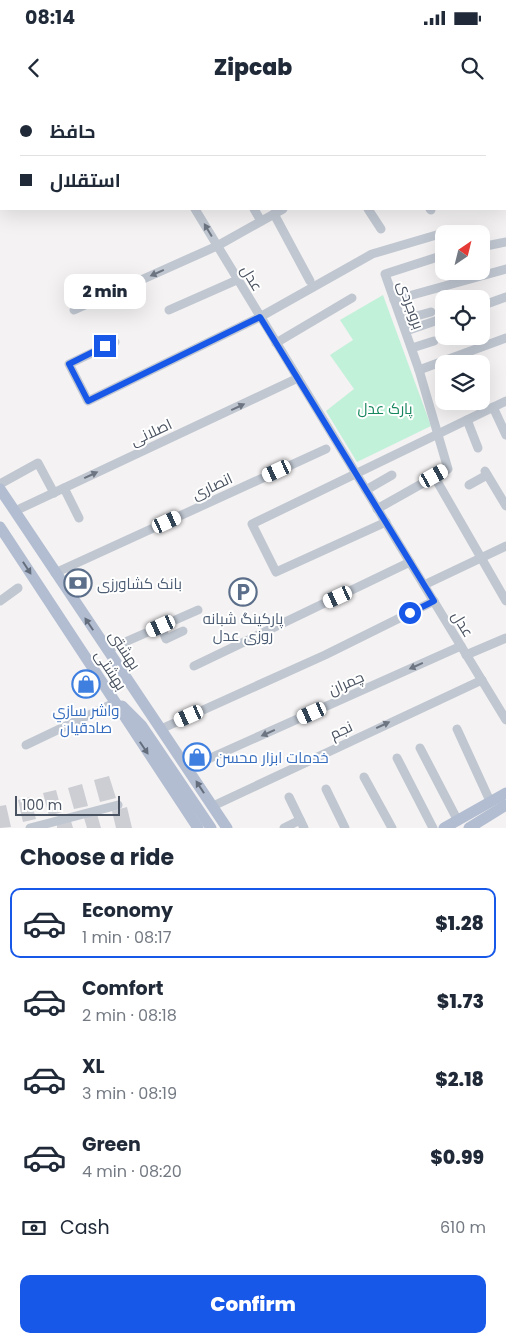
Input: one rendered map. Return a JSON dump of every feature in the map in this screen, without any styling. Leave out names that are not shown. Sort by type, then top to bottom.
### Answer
[{"type":"main road","name":"بهشتى","points":[[0,489],[227,828]]},
{"type":"main road","name":"بهشتی","points":[[0,527],[198,828]]},
{"type":"main road","points":[[111,698],[142,726],[211,828]]},
{"type":"main road","points":[[444,828],[506,793]]},
{"type":"main road","points":[[469,828],[506,804]]},
{"type":"street","name":"عدل","points":[[196,210],[466,655],[503,709],[506,720]]},
{"type":"street","points":[[255,210],[261,221]]},
{"type":"street","points":[[74,310],[217,246],[281,210]]},
{"type":"street","points":[[369,210],[381,229]]},
{"type":"street","points":[[274,214],[310,281]]},
{"type":"street","points":[[115,342],[69,364],[88,401],[260,317],[372,254],[435,237]]},
{"type":"street","points":[[490,245],[506,242]]},
{"type":"street","name":"بروجردی","points":[[377,508],[448,469],[419,370],[386,274],[435,258]]},
{"type":"street","points":[[394,300],[506,269]]},
{"type":"street","points":[[170,310],[237,280]]},
{"type":"street","points":[[490,303],[506,297]]},
{"type":"street","points":[[276,343],[352,298]]},
{"type":"street","points":[[402,320],[430,312]]},
{"type":"street","points":[[406,331],[435,321]]},
{"type":"street","points":[[419,370],[506,338]]},
{"type":"street","points":[[412,348],[434,341]]},
{"type":"street","name":"اصلانی","points":[[15,511],[298,378]]},
{"type":"street","points":[[386,522],[276,572],[252,524],[357,475],[506,401]]},
{"type":"street","points":[[494,407],[506,435]]},
{"type":"street","points":[[467,420],[478,448]]},
{"type":"street","name":"انصاری","points":[[55,573],[326,449]]},
{"type":"street","points":[[0,484],[38,463],[54,493]]},
{"type":"street","points":[[469,485],[486,473],[506,506]]},
{"type":"street","points":[[366,490],[392,475]]},
{"type":"street","points":[[434,476],[506,601]]},
{"type":"street","points":[[64,488],[79,518]]},
{"type":"street","points":[[424,585],[506,546]]},
{"type":"street","points":[[194,666],[410,562]]},
{"type":"street","points":[[0,601],[18,588]]},
{"type":"street","points":[[161,729],[295,668],[434,601]]},
{"type":"street","points":[[107,650],[198,610]]},
{"type":"street","points":[[161,626],[166,639],[183,631]]},
{"type":"street","points":[[466,655],[506,638]]},
{"type":"street","name":"چمران","points":[[188,768],[461,646]]},
{"type":"street","name":"نجم","points":[[213,806],[482,680]]},
{"type":"street","points":[[26,745],[111,698]]},
{"type":"street","points":[[458,729],[490,801]]},
{"type":"street","points":[[420,748],[458,821]]},
{"type":"street","points":[[397,758],[433,828]]},
{"type":"street","points":[[364,777],[392,828]]},
{"type":"street","points":[[326,789],[345,828]]},
{"type":"street","points":[[284,828],[302,824],[290,797]]},
{"type":"street","points":[[30,828],[118,805]]},
{"type":"green space","name":"پارک عدل","points":[[383,295],[431,426],[357,462],[326,411],[354,389],[330,355],[353,340],[340,320]]},
{"type":"building","points":[[109,776],[116,798],[100,802],[94,780]]},
{"type":"building","points":[[82,784],[88,806],[74,809],[68,788]]},
{"type":"building","points":[[56,790],[62,812],[49,816],[43,793]]},
{"type":"building","points":[[30,797],[36,819],[23,822],[18,800]]},
{"type":"building","points":[[6,805],[11,827],[0,828],[0,806]]},
{"type":"building","points":[[127,807],[132,828],[116,828],[112,811]]},
{"type":"building","points":[[97,814],[101,828],[87,828],[84,818]]},
{"type":"building","points":[[71,821],[73,828],[57,828],[57,825]]},
{"type":"place","name":"بانک کشاورزی","points":[[78,583]]},
{"type":"place","name":"پارکینگ شبانه روزی عدل","points":[[243,592]]},
{"type":"place","name":"واشر سازي صادقیان","points":[[86,684]]},
{"type":"place","name":"خدمات ابزار محسن","points":[[197,757]]},
{"type":"route","points":[[105,346],[69,364],[88,401],[260,317],[434,601],[410,613]]}]
